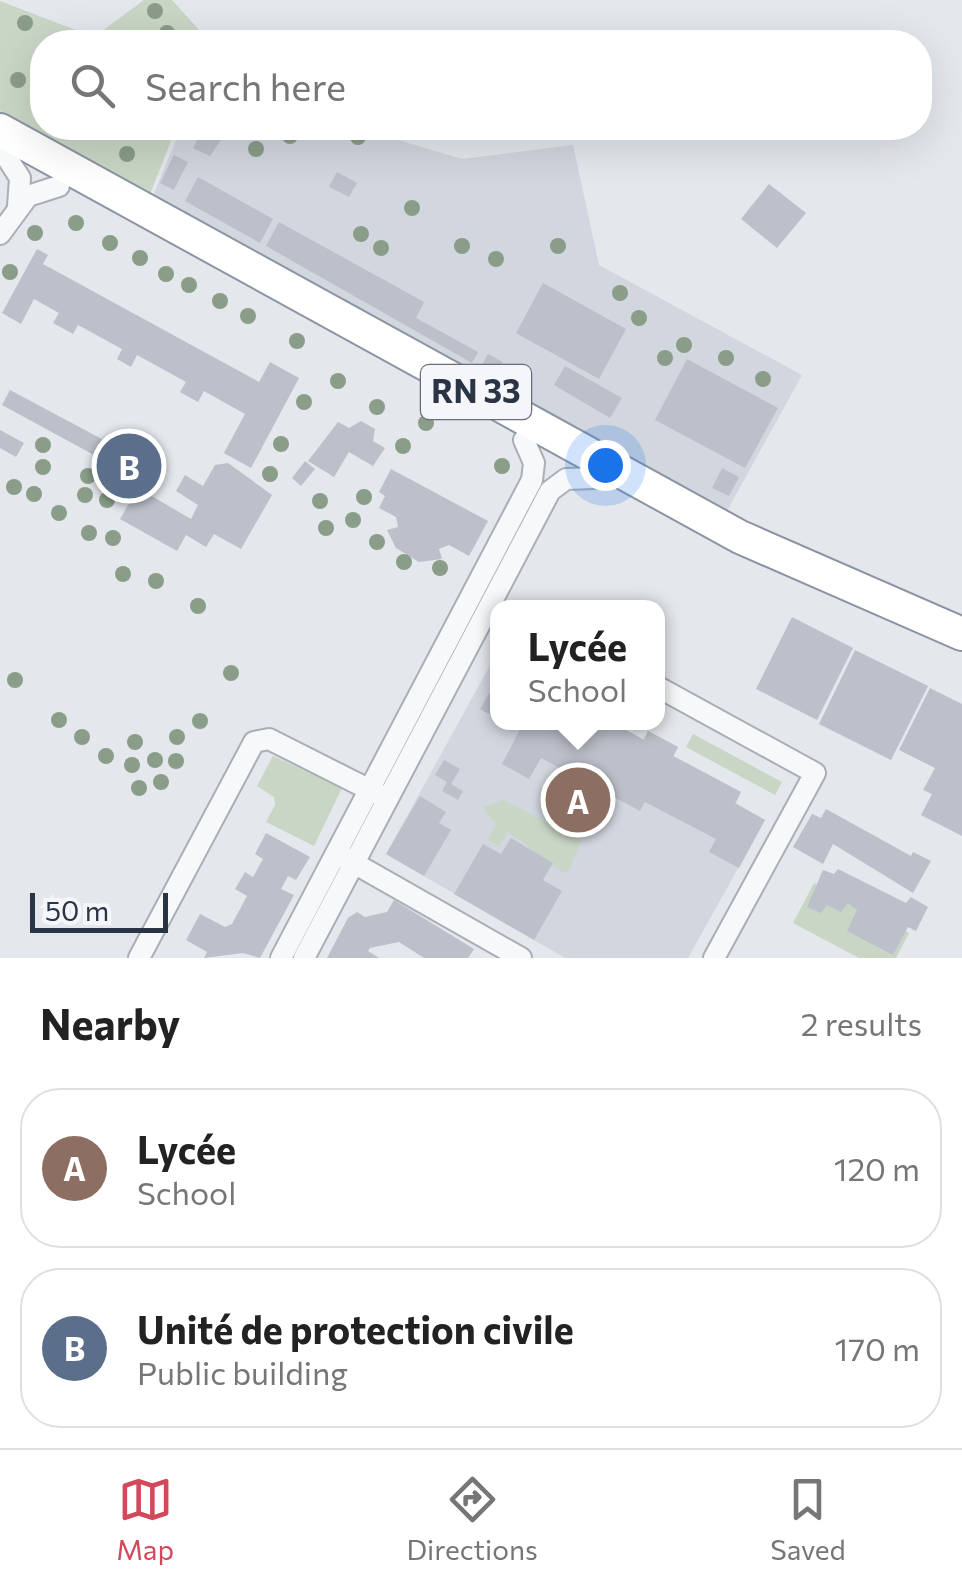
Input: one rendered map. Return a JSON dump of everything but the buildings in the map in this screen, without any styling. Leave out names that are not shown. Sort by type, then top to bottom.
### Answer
[{"type":"highway","name":"RN 33","points":[[2,146],[60,186],[594,478],[741,553],[962,651]]},
{"type":"highway","name":"RN 33","points":[[2,146],[740,537],[962,634]]},
{"type":"street","points":[[2,146],[20,178],[18,206]]},
{"type":"street","points":[[0,234],[18,206],[40,189],[60,186]]},
{"type":"street","points":[[496,598],[532,480],[534,463],[524,440]]},
{"type":"street","points":[[496,598],[550,490],[566,479],[594,478]]},
{"type":"street","points":[[281,958],[345,858],[490,608]]},
{"type":"street","points":[[665,691],[814,774],[714,958]]},
{"type":"street","points":[[146,956],[254,742],[270,740],[380,794]]},
{"type":"street","points":[[304,958],[345,858]]},
{"type":"street","points":[[345,858],[521,958]]},
{"type":"shaded area","points":[[176,140],[398,140],[462,159],[573,145],[599,265],[802,375],[727,511],[153,196]]},
{"type":"shaded area","points":[[490,666],[490,730],[626,730],[643,739],[648,731],[678,747],[674,756],[741,792],[736,804],[765,820],[688,958],[565,958],[386,854]]},
{"type":"green space","points":[[144,0],[172,0],[199,30],[103,30]]},
{"type":"green space","points":[[0,1],[76,30],[30,30],[30,128],[0,111]]},
{"type":"green space","points":[[52,140],[171,140],[150,194]]},
{"type":"green space","points":[[693,734],[782,782],[775,795],[686,747]]},
{"type":"green space","points":[[273,756],[342,788],[314,846],[266,822],[275,805],[274,797],[257,786]]},
{"type":"green space","points":[[503,800],[581,840],[569,871],[564,873],[508,832],[499,846],[488,840],[496,824],[483,808]]},
{"type":"green space","points":[[814,883],[909,933],[896,958],[859,958],[793,923]]},
{"type":"place","name":"Unité de protection civile","points":[[129,466]]},
{"type":"place","name":"Lycée","points":[[578,800]]}]
